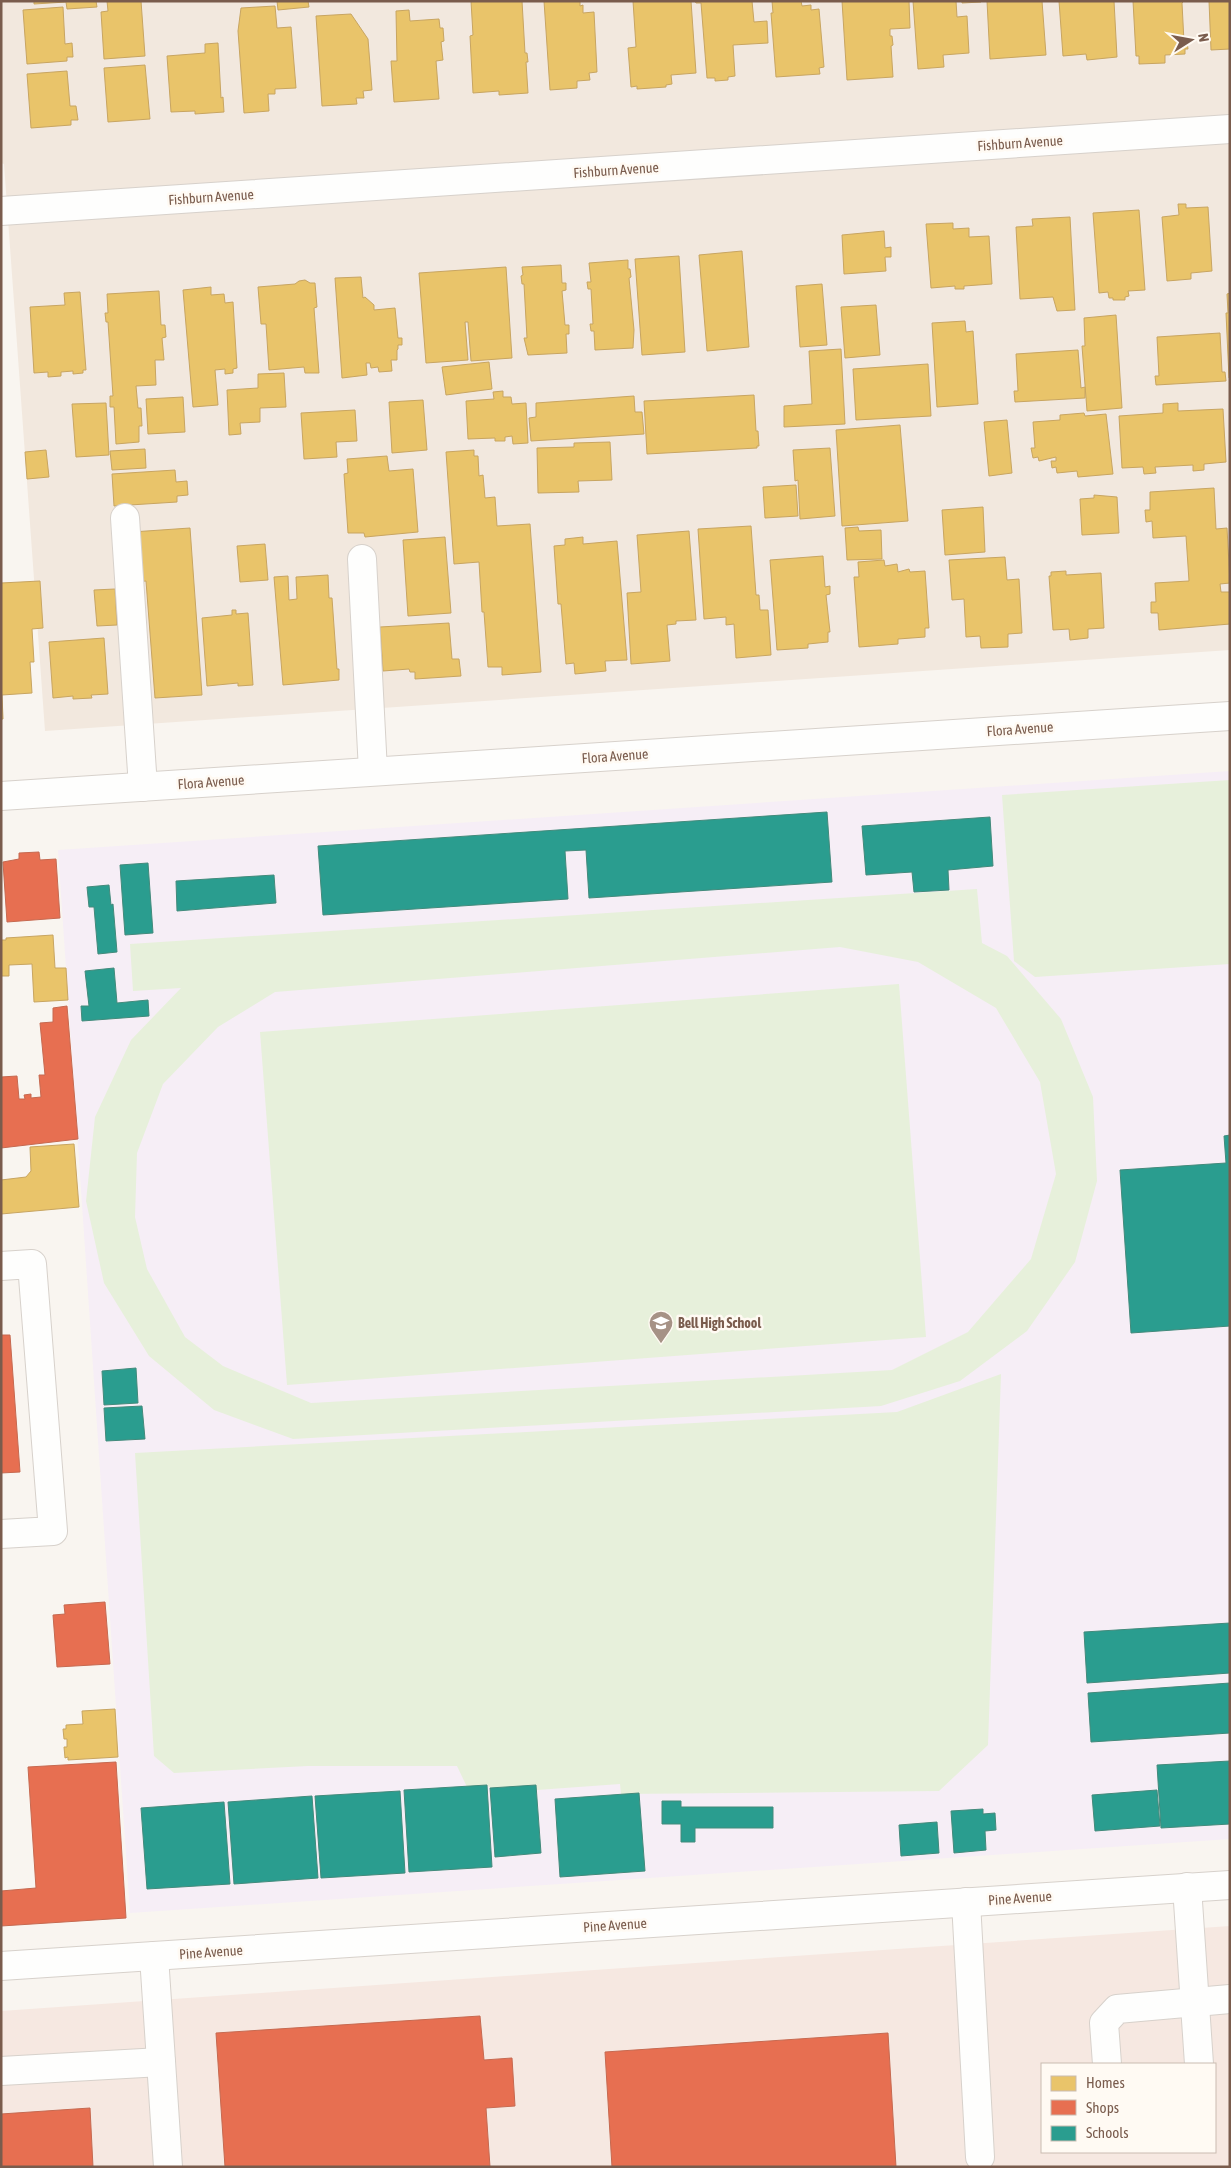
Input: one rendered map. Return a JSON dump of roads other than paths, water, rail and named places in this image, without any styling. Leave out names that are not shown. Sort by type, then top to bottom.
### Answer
[{"type":"street","name":"Fishburn Avenue","points":[[1,210],[1230,129]]},
{"type":"street","points":[[125,518],[143,786]]},
{"type":"street","points":[[362,559],[373,771]]},
{"type":"street","name":"Flora Avenue","points":[[1,796],[1230,716]]},
{"type":"street","points":[[1,1266],[32,1264],[53,1531],[1,1534]]},
{"type":"street","name":"Pine Avenue","points":[[1,1966],[1230,1884]]},
{"type":"street","points":[[1187,1887],[1199,2063]]},
{"type":"street","points":[[966,1902],[980,2157]]},
{"type":"street","points":[[154,1956],[168,2167]]},
{"type":"street","points":[[1107,2063],[1104,2023],[1117,2009],[1230,1999]]},
{"type":"street","points":[[1,2071],[161,2062]]},
{"type":"place","name":"Bell High School","points":[[661,1344]]}]
